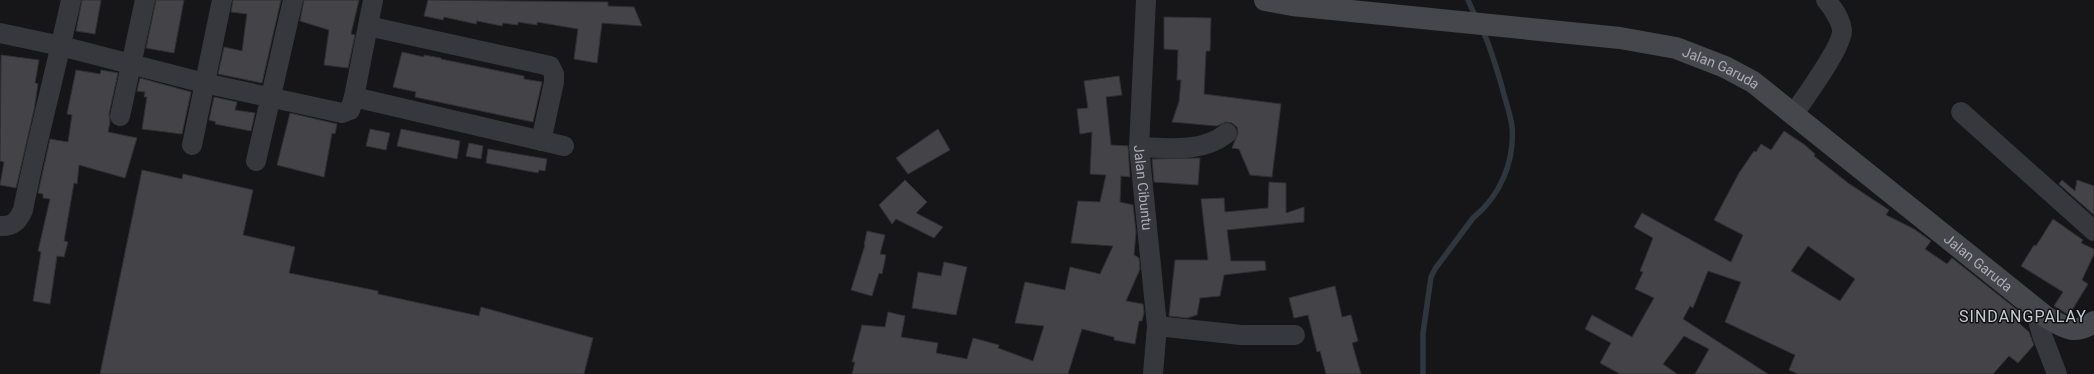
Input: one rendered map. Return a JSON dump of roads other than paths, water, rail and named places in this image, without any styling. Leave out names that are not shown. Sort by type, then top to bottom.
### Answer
[{"type":"street","points":[[0,226],[14,224],[23,210],[42,117],[61,46],[71,0]]},
{"type":"street","points":[[120,116],[145,0]]},
{"type":"street","points":[[192,145],[222,0]]},
{"type":"street","points":[[256,161],[272,97],[293,0]]},
{"type":"street","points":[[0,33],[61,46],[204,83],[342,113],[350,110],[354,97],[373,0]]},
{"type":"street","name":"Jalan Cibuntu","points":[[1146,0],[1139,147],[1156,326],[1153,374]]},
{"type":"street","name":"Jalan Garuda","points":[[1265,0],[1292,5],[1620,38],[1676,48],[1725,66],[1753,82],[2046,317],[2067,328],[2080,330],[2094,322]]},
{"type":"street","points":[[1793,115],[1830,57],[1840,37],[1842,30],[1832,8],[1826,0]]},
{"type":"street","points":[[368,26],[550,66],[554,74],[554,82],[541,141]]},
{"type":"street","points":[[354,97],[564,146]]},
{"type":"street","points":[[1961,112],[2094,231]]},
{"type":"street","points":[[1139,147],[1197,147],[1218,141],[1228,133]]},
{"type":"street","points":[[2035,309],[2042,335],[2057,374]]},
{"type":"street","points":[[1156,326],[1241,335],[1295,335]]},
{"type":"waterway","points":[[1468,0],[1476,18]]},
{"type":"waterway","points":[[1423,374],[1423,333],[1431,277],[1435,269],[1473,218],[1483,209],[1498,189],[1504,177],[1511,152],[1512,126],[1510,116],[1493,58],[1482,29]]},
{"type":"district","name":"SINDANGPALAY","points":[[2023,316]]}]
